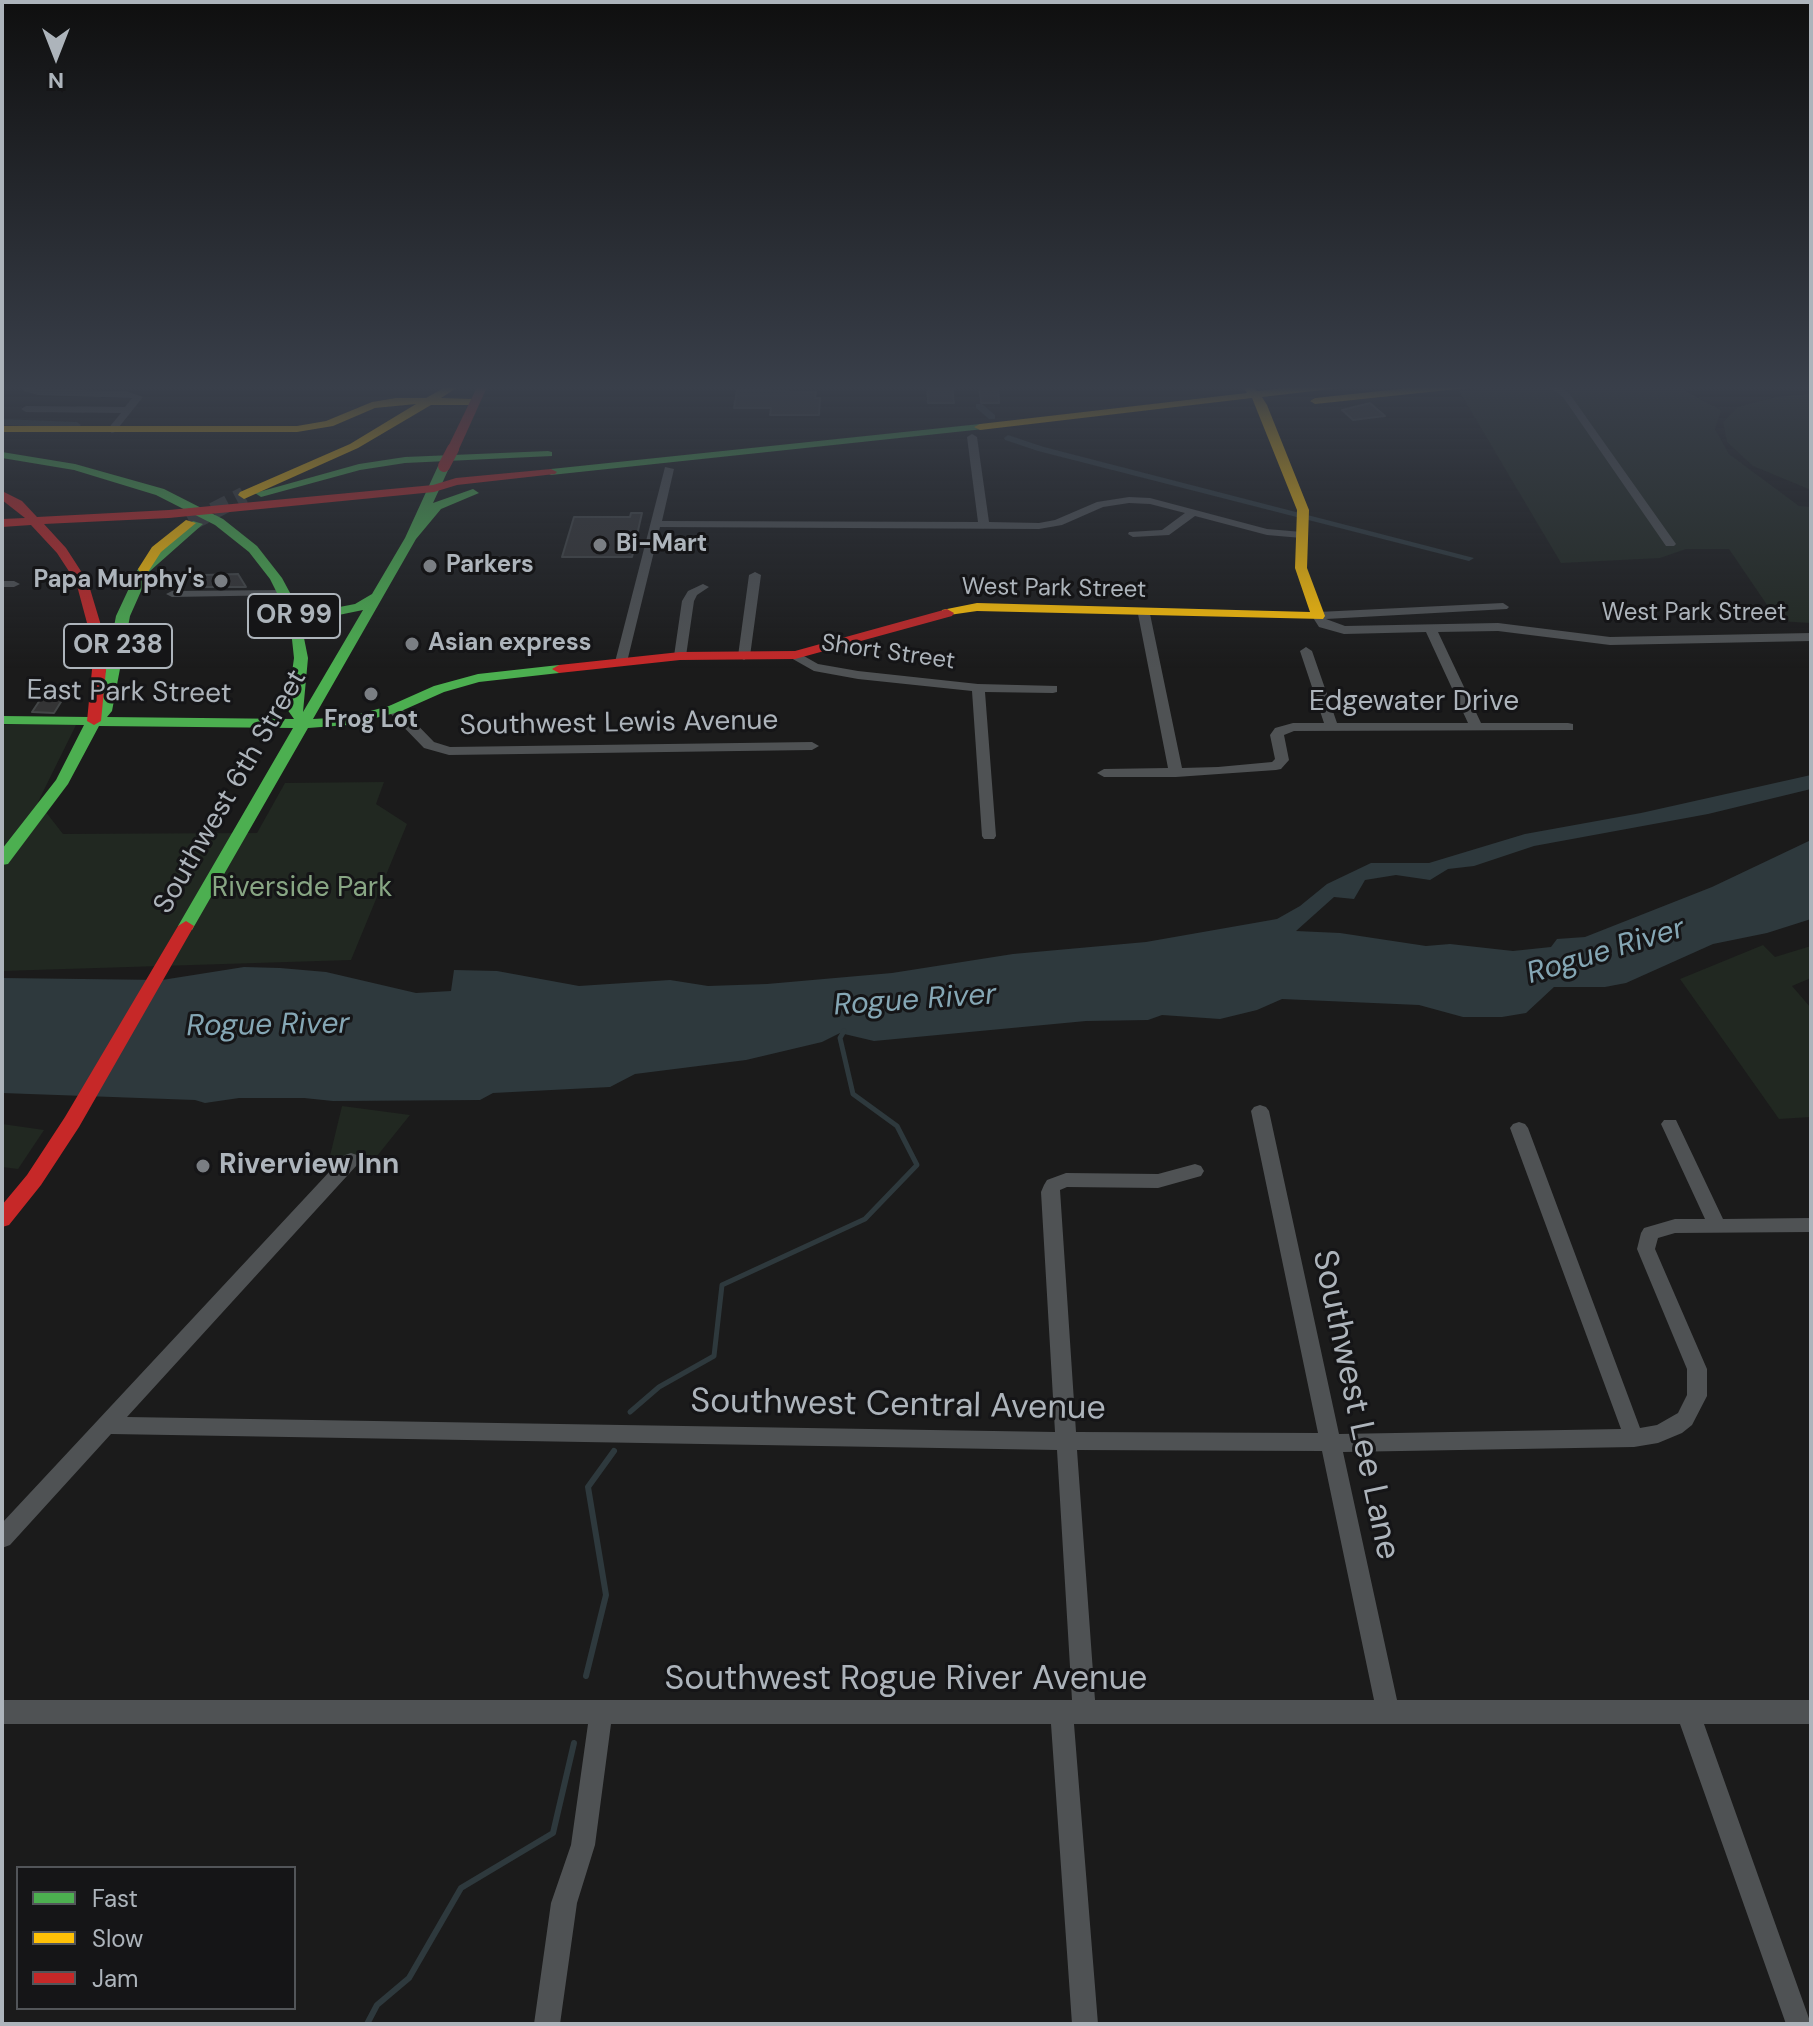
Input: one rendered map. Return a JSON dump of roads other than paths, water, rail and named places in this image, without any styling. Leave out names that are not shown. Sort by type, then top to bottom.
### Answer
[{"type":"main road","name":"OR 99","points":[[122,480],[160,492],[195,520],[226,528],[253,549],[288,600],[301,658],[294,709],[304,724]]},
{"type":"main road","points":[[226,528],[250,500],[289,480]]},
{"type":"main road","points":[[2,523],[195,520],[306,480]]},
{"type":"main road","name":"Southwest 6th Street","points":[[2,1219],[34,1180],[72,1122],[378,596],[411,538],[438,480]]},
{"type":"main road","points":[[434,488],[480,480]]},
{"type":"main road","points":[[250,500],[434,488],[453,490],[569,480]]},
{"type":"main road","points":[[1291,480],[1304,517],[1301,568],[1318,616]]},
{"type":"main road","points":[[411,538],[437,506],[456,497],[546,482]]},
{"type":"main road","points":[[2,860],[63,781],[94,721],[101,649],[82,582],[62,551],[34,521],[4,501]]},
{"type":"main road","name":"OR 238","points":[[94,721],[105,711],[123,616],[144,569],[195,520]]},
{"type":"main road","points":[[288,600],[324,614],[359,607],[378,596]]},
{"type":"main road","name":"West Park Street","points":[[304,724],[348,721],[394,709],[439,689],[478,678],[680,656],[795,655],[969,608],[1318,616]]},
{"type":"main road","name":"East Park Street","points":[[2,720],[304,724]]},
{"type":"street","points":[[621,662],[666,480]]},
{"type":"street","points":[[978,480],[984,526]]},
{"type":"street","points":[[1627,480],[1670,544]]},
{"type":"street","points":[[655,524],[1048,525],[1101,504],[1150,501],[1267,532],[1302,535]]},
{"type":"street","points":[[1133,534],[1165,533],[1192,513]]},
{"type":"street","points":[[744,656],[755,575]]},
{"type":"street","points":[[680,656],[688,601],[692,593],[703,587]]},
{"type":"street","points":[[172,594],[288,600]]},
{"type":"street","points":[[1318,616],[1503,607]]},
{"type":"street","points":[[1144,614],[1176,773]]},
{"type":"street","name":"West Park Street","points":[[1318,616],[1323,624],[1344,630],[1498,627],[1610,641],[1811,637]]},
{"type":"street","points":[[1430,627],[1476,727]]},
{"type":"street","points":[[1306,651],[1332,727]]},
{"type":"street","name":"Short Street","points":[[795,655],[814,667],[829,671],[978,688],[1053,689]]},
{"type":"street","name":"Short Street","points":[[978,688],[989,836]]},
{"type":"street","name":"Southwest Lewis Avenue","points":[[394,709],[429,745],[449,751],[812,746]]},
{"type":"street","name":"Edgewater Drive","points":[[1104,773],[1176,773],[1276,766],[1282,760],[1277,741],[1280,731],[1293,727],[1568,727]]},
{"type":"street","name":"Southwest Lee Lane","points":[[1260,1111],[1388,1713]]},
{"type":"street","points":[[1670,1124],[1717,1225],[1811,1225]]},
{"type":"street","points":[[1519,1128],[1634,1438]]},
{"type":"street","points":[[2,1538],[351,1160]]},
{"type":"street","points":[[1085,2024],[1065,1441],[1049,1201],[1053,1185],[1079,1179],[1173,1179],[1195,1171]]},
{"type":"street","name":"Southwest Central Avenue","points":[[106,1425],[1065,1441],[1329,1443],[1634,1438],[1668,1431],[1685,1419],[1697,1396],[1697,1369],[1646,1249],[1650,1233],[1675,1226],[1717,1225]]},
{"type":"street","name":"Southwest Rogue River Avenue","points":[[2,1712],[1811,1712]]},
{"type":"street","points":[[1688,1712],[1799,2024]]},
{"type":"street","points":[[547,2024],[564,1903],[583,1845],[601,1714]]},
{"type":"water","name":"Rogue River","points":[[1811,775],[1811,789],[1708,814],[1534,846],[1474,866],[1448,869],[1430,880],[1396,875],[1365,880],[1354,899],[1334,897],[1296,931],[1340,933],[1426,946],[1450,944],[1513,951],[1551,947],[1557,939],[1585,937],[1712,887],[1811,840],[1811,919],[1767,933],[1713,944],[1626,983],[1605,987],[1554,987],[1526,1013],[1502,1017],[1463,1017],[1419,1005],[1282,999],[1257,1010],[1220,1019],[1162,1015],[1148,1020],[1086,1021],[874,1041],[840,1033],[822,1042],[746,1060],[635,1074],[610,1087],[493,1093],[480,1100],[239,1098],[205,1103],[195,1100],[2,1093],[2,978],[162,980],[244,967],[280,968],[326,972],[416,993],[451,991],[454,970],[497,971],[579,986],[670,980],[708,986],[767,984],[892,973],[1013,954],[1146,942],[1277,919],[1300,906],[1327,884],[1371,863],[1429,863],[1525,834],[1641,813]]},
{"type":"waterway","points":[[1161,480],[1469,558]]},
{"type":"waterway","name":"Rogue River","points":[[630,1412],[659,1387],[714,1356],[722,1285],[865,1219],[917,1165],[897,1126],[853,1094],[840,1038],[844,1031]]},
{"type":"waterway","points":[[586,1676],[606,1595],[588,1487],[614,1451]]},
{"type":"waterway","points":[[367,2024],[377,2005],[409,1978],[461,1888],[553,1833],[574,1743]]},
{"type":"tunnel","points":[[190,523],[244,495]]},
{"type":"place","name":"Bi-Mart","points":[[600,545]]},
{"type":"place","name":"Parkers","points":[[430,566]]},
{"type":"place","name":"Papa Murphy's","points":[[221,581]]},
{"type":"place","name":"Asian express","points":[[412,644]]},
{"type":"place","name":"Frog Lot","points":[[371,694]]},
{"type":"place","name":"Riverview Inn","points":[[203,1166]]},
{"type":"park label","name":"Riverside Park","points":[[302,889]]}]
